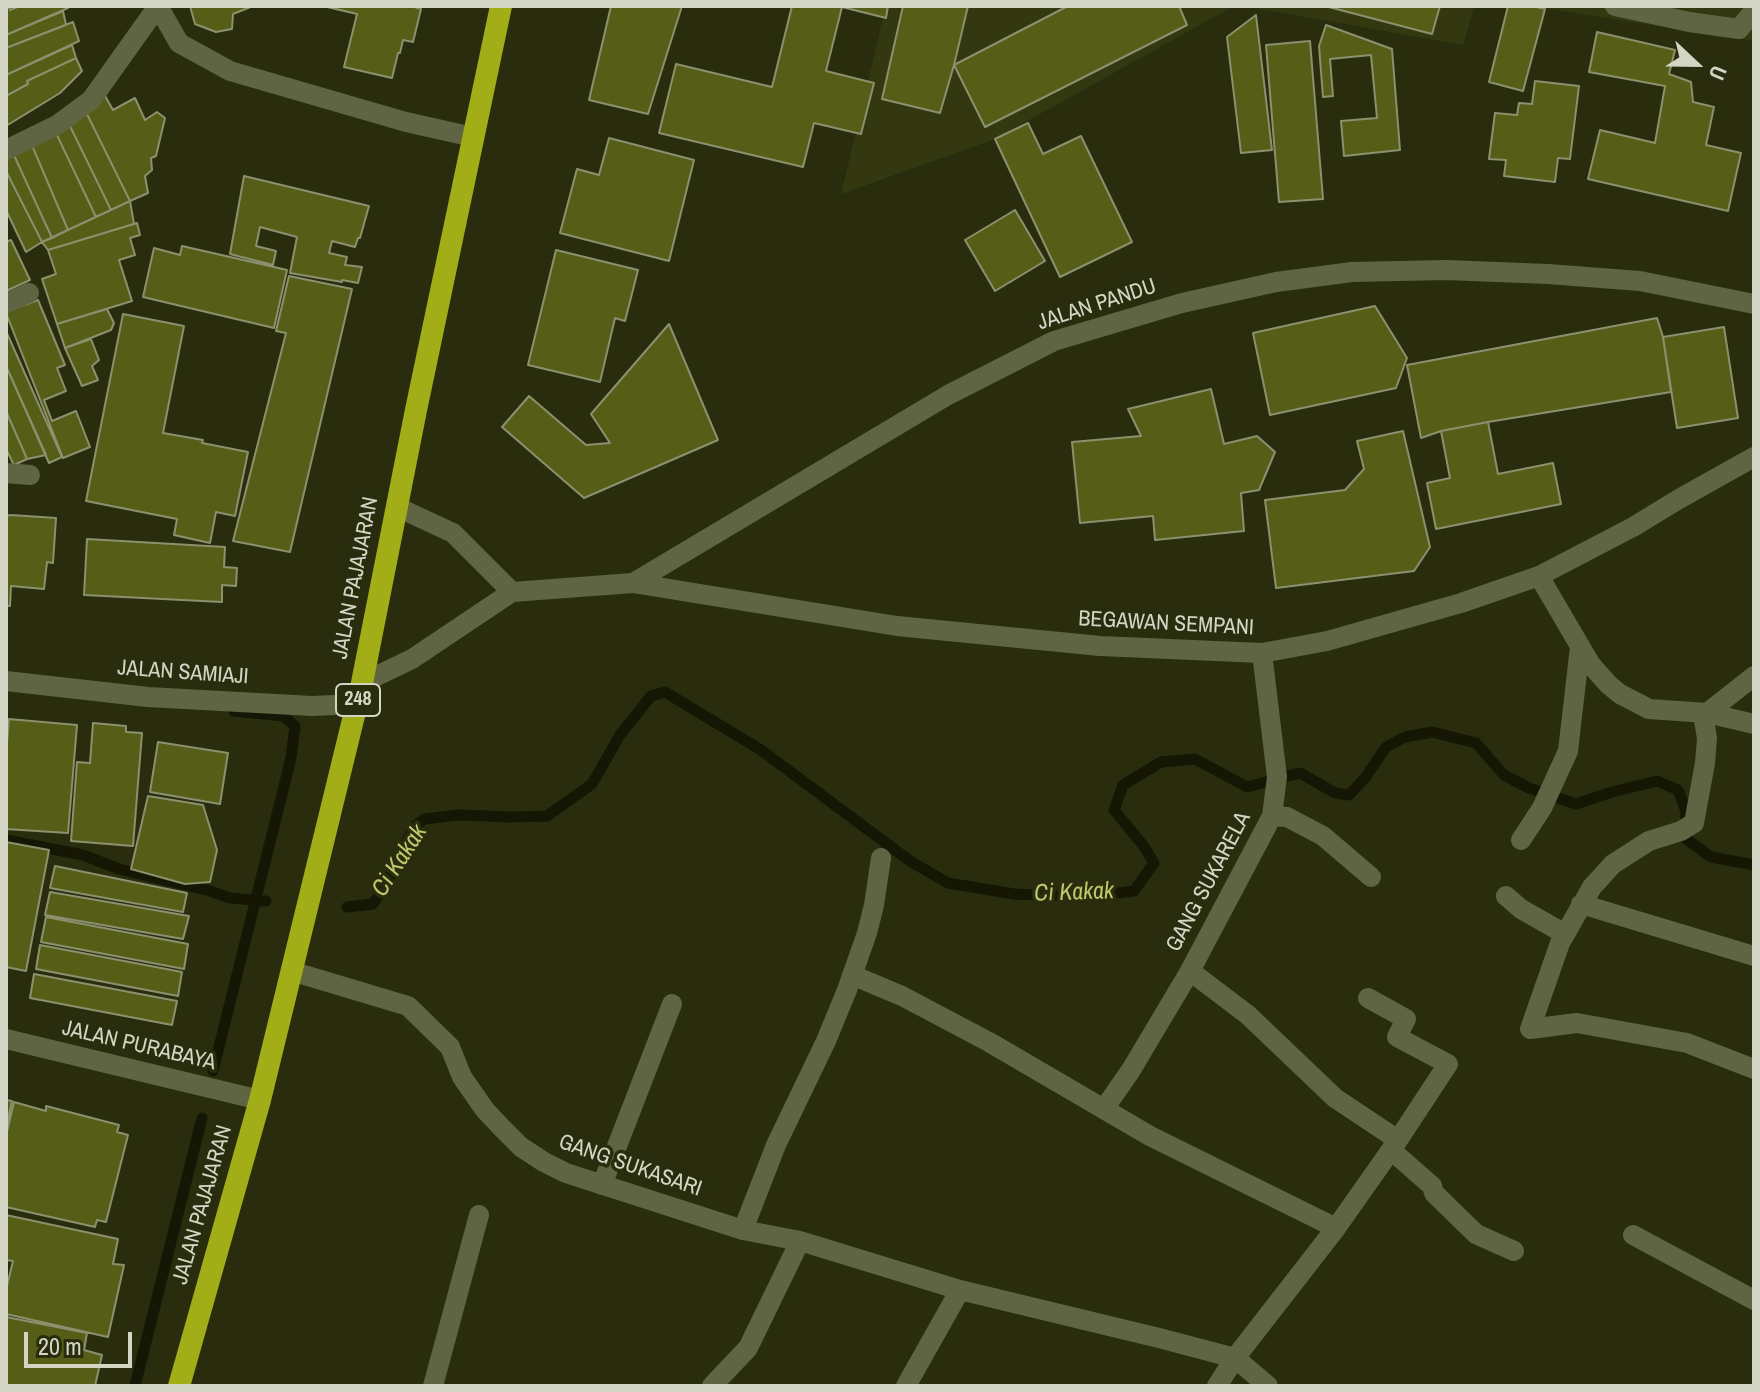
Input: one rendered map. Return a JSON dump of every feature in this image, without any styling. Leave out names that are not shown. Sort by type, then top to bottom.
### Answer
[{"type":"highway","name":"JALAN PAJAJARAN","points":[[179,1386],[260,1100],[359,693],[501,6]]},
{"type":"street","points":[[6,150],[57,125],[91,100],[158,6],[179,43],[230,71],[406,122],[473,137]]},
{"type":"street","points":[[1615,6],[1739,29],[1754,11]]},
{"type":"street","name":"JALAN PANDU","points":[[359,693],[512,592],[633,583],[961,388],[1054,341],[1182,303],[1276,282],[1352,272],[1446,270],[1640,281],[1754,304]]},
{"type":"street","points":[[6,303],[29,293]]},
{"type":"street","name":"BEGAWAN SEMPANI","points":[[633,583],[897,626],[1100,646],[1262,653],[1327,641],[1461,603],[1539,576],[1633,527],[1754,457]]},
{"type":"street","points":[[6,473],[30,475]]},
{"type":"street","points":[[397,507],[453,533],[512,592]]},
{"type":"street","points":[[1539,576],[1591,665],[1609,685],[1649,709],[1705,713],[1754,724]]},
{"type":"street","points":[[1521,840],[1542,808],[1568,751],[1580,647]]},
{"type":"street","name":"GANG SUKARELA","points":[[1104,1109],[1190,971],[1272,811],[1277,777],[1262,653]]},
{"type":"street","points":[[1705,713],[1754,676]]},
{"type":"street","name":"JALAN SAMIAJI","points":[[6,681],[162,698],[312,706],[359,693]]},
{"type":"street","points":[[1705,713],[1705,763],[1688,827],[1649,841],[1613,864],[1592,887],[1565,934],[1530,1029],[1577,1023],[1687,1043],[1754,1069]]},
{"type":"street","points":[[1272,811],[1323,836],[1371,877]]},
{"type":"street","points":[[743,1230],[776,1145],[826,1041],[852,975],[871,919],[881,858]]},
{"type":"street","points":[[1506,896],[1521,909],[1565,934]]},
{"type":"street","points":[[1581,904],[1754,956]]},
{"type":"street","name":"GANG SUKASARI","points":[[291,971],[408,1006],[450,1047],[462,1077],[485,1110],[521,1147],[566,1173],[743,1230],[800,1241],[960,1290],[1235,1358]]},
{"type":"street","points":[[1190,971],[1248,1015],[1335,1098],[1395,1145],[1432,1186],[1434,1193],[1476,1234],[1514,1251]]},
{"type":"street","points":[[852,975],[902,996],[1164,1143],[1336,1228]]},
{"type":"street","points":[[1217,1386],[1235,1358],[1336,1228],[1448,1064],[1397,1037],[1406,1019],[1368,998]]},
{"type":"street","points":[[602,1185],[672,1004]]},
{"type":"street","name":"JALAN PURABAYA","points":[[6,1039],[260,1100]]},
{"type":"street","points":[[433,1386],[479,1215]]},
{"type":"street","points":[[1633,1235],[1754,1300]]},
{"type":"street","points":[[712,1386],[748,1348],[800,1241]]},
{"type":"street","points":[[906,1386],[960,1290]]},
{"type":"street","points":[[1235,1358],[1268,1386]]},
{"type":"shaded area","points":[[886,6],[1234,6],[995,139],[841,194]]},
{"type":"shaded area","points":[[1244,6],[1474,6],[1463,45]]},
{"type":"shaded area","points":[[1530,6],[1754,6],[1754,41]]},
{"type":"building","points":[[20,6],[68,8],[6,35],[6,9]]},
{"type":"building","points":[[190,6],[253,6],[233,14],[232,29],[216,32],[195,24]]},
{"type":"building","points":[[323,6],[411,6],[421,9],[413,42],[403,40],[392,78],[344,67],[357,14]]},
{"type":"building","points":[[611,6],[682,6],[648,114],[589,100]]},
{"type":"building","points":[[792,6],[888,6],[886,18],[842,7],[826,71],[874,83],[861,134],[814,123],[803,167],[659,133],[676,64],[772,87]]},
{"type":"building","points":[[903,6],[968,6],[940,113],[882,99]]},
{"type":"building","points":[[1068,6],[1179,6],[1187,25],[985,127],[954,65]]},
{"type":"building","points":[[1325,6],[1440,6],[1432,34]]},
{"type":"building","points":[[1508,6],[1545,9],[1523,91],[1489,82]]},
{"type":"building","points":[[63,11],[66,25],[6,48],[6,35]]},
{"type":"building","points":[[1256,15],[1272,150],[1241,153],[1227,37]]},
{"type":"building","points":[[73,22],[79,41],[6,75],[6,48]]},
{"type":"building","points":[[1326,25],[1392,49],[1400,150],[1344,156],[1341,121],[1377,118],[1371,55],[1330,59],[1333,96],[1323,97],[1319,46]]},
{"type":"building","points":[[1597,32],[1675,50],[1669,74],[1691,82],[1693,102],[1714,107],[1706,145],[1741,153],[1728,211],[1588,179],[1600,130],[1655,143],[1665,86],[1589,72]]},
{"type":"building","points":[[1310,41],[1323,199],[1279,202],[1266,45]]},
{"type":"building","points":[[72,45],[76,58],[27,81],[28,84],[6,96],[6,75]]},
{"type":"building","points":[[76,58],[82,71],[60,93],[6,126],[6,96],[28,84],[27,81]]},
{"type":"building","points":[[1535,81],[1579,86],[1570,159],[1558,158],[1555,182],[1504,176],[1506,160],[1489,159],[1495,113],[1517,115],[1519,103],[1532,104]]},
{"type":"building","points":[[104,94],[113,110],[135,98],[145,120],[157,112],[165,118],[156,156],[151,158],[152,170],[145,176],[148,193],[130,201],[83,106]]},
{"type":"building","points":[[83,106],[130,201],[111,210],[68,122]]},
{"type":"building","points":[[68,122],[111,210],[96,217],[55,131]]},
{"type":"building","points":[[1028,123],[1043,154],[1081,136],[1132,242],[1060,277],[995,139]]},
{"type":"building","points":[[55,131],[96,217],[68,230],[31,143]]},
{"type":"building","points":[[609,138],[694,160],[669,261],[560,233],[577,169],[599,175]]},
{"type":"building","points":[[31,143],[68,230],[52,238],[13,153]]},
{"type":"building","points":[[13,153],[52,238],[42,242],[6,171],[6,156]]},
{"type":"building","points":[[6,171],[42,242],[26,252],[6,210]]},
{"type":"building","points":[[244,176],[369,206],[355,247],[332,241],[329,253],[347,257],[345,265],[362,267],[358,283],[290,273],[297,237],[260,227],[256,246],[276,251],[273,265],[230,254]]},
{"type":"building","points":[[130,201],[134,224],[48,250],[42,242]]},
{"type":"building","points":[[1015,210],[1045,261],[995,291],[965,240]]},
{"type":"building","points":[[137,223],[140,235],[130,238],[135,255],[119,260],[132,301],[57,324],[42,279],[56,274],[48,250]]},
{"type":"building","points":[[11,240],[30,280],[6,291],[6,242]]},
{"type":"building","points":[[182,246],[287,270],[274,328],[143,297],[154,248],[180,255]]},
{"type":"building","points":[[556,250],[638,270],[625,321],[615,318],[600,382],[528,365]]},
{"type":"building","points":[[289,276],[352,289],[290,552],[233,541],[286,333],[276,331]]},
{"type":"building","points":[[38,300],[65,365],[57,368],[66,391],[44,400],[52,421],[76,411],[90,447],[63,458],[6,313],[6,304],[22,306]]},
{"type":"building","points":[[1375,306],[1407,358],[1396,388],[1270,415],[1253,333]]},
{"type":"building","points":[[107,309],[114,323],[111,330],[65,348],[57,324]]},
{"type":"building","points":[[123,314],[184,326],[163,433],[248,452],[235,516],[216,512],[210,543],[174,535],[177,519],[86,501]]},
{"type":"building","points":[[1657,318],[1671,392],[1488,422],[1421,438],[1407,365]]},
{"type":"building","points":[[669,324],[718,440],[584,498],[502,427],[529,396],[586,445],[610,443],[591,414]]},
{"type":"building","points":[[1724,327],[1738,418],[1677,428],[1663,337]]},
{"type":"building","points":[[6,331],[62,457],[49,463],[6,366]]},
{"type":"building","points":[[91,339],[99,360],[92,366],[98,380],[82,386],[65,348]]},
{"type":"building","points":[[6,366],[46,455],[27,459],[6,411]]},
{"type":"building","points":[[1211,389],[1224,444],[1257,436],[1275,452],[1259,490],[1241,493],[1244,531],[1155,540],[1153,516],[1080,523],[1072,442],[1141,436],[1128,409]]},
{"type":"building","points":[[6,411],[27,459],[14,465],[6,449]]},
{"type":"building","points":[[1488,422],[1498,474],[1553,463],[1561,504],[1436,529],[1427,483],[1450,478],[1441,431]]},
{"type":"building","points":[[1403,431],[1430,547],[1414,571],[1276,588],[1265,500],[1345,490],[1364,469],[1357,441]]},
{"type":"building","points":[[6,516],[56,518],[53,563],[47,562],[44,589],[11,586],[10,606],[6,606]]},
{"type":"building","points":[[87,539],[225,547],[224,567],[237,568],[236,586],[222,585],[222,602],[84,595]]},
{"type":"building","points":[[9,719],[77,725],[68,833],[6,829]]},
{"type":"building","points":[[93,723],[126,726],[126,732],[142,733],[133,846],[71,841],[77,762],[90,763]]},
{"type":"building","points":[[158,742],[228,753],[220,804],[150,792]]},
{"type":"building","points":[[148,796],[203,805],[217,850],[210,882],[185,884],[131,869]]},
{"type":"building","points":[[6,842],[49,850],[26,971],[6,967]]},
{"type":"building","points":[[55,866],[187,893],[183,912],[50,888]]},
{"type":"building","points":[[50,892],[189,916],[183,939],[45,915]]},
{"type":"building","points":[[46,917],[188,944],[184,969],[41,942]]},
{"type":"building","points":[[40,945],[182,972],[178,996],[36,969]]},
{"type":"building","points":[[34,974],[177,1001],[172,1025],[30,998]]},
{"type":"building","points":[[6,1100],[12,1101],[6,1128]]},
{"type":"building","points":[[14,1102],[46,1111],[46,1106],[119,1125],[117,1132],[128,1135],[106,1222],[97,1220],[95,1227],[6,1207],[6,1136]]},
{"type":"building","points":[[6,1215],[118,1239],[113,1264],[124,1265],[108,1337],[6,1314],[6,1290],[13,1261],[6,1260]]},
{"type":"building","points":[[6,1317],[87,1333],[84,1350],[102,1355],[95,1386],[6,1386]]},
{"type":"waterway","name":"Ci Kakak","points":[[347,907],[373,904],[415,826],[424,819],[459,815],[547,816],[592,784],[620,735],[651,696],[665,692],[761,750],[910,861],[948,883],[1014,894],[1083,897],[1134,891],[1154,863],[1114,810],[1123,785],[1161,762],[1195,759],[1247,787],[1300,773],[1335,793],[1349,795],[1386,747],[1405,737],[1432,732],[1476,743],[1504,775],[1529,788],[1576,804],[1657,781],[1678,790],[1686,811],[1685,838],[1711,857],[1754,865]]},
{"type":"waterway","points":[[213,1071],[291,758],[295,726],[283,716],[234,711]]},
{"type":"waterway","name":"Ci Kakak","points":[[6,840],[83,855],[119,869],[230,898],[266,901]]},
{"type":"waterway","points":[[135,1386],[202,1118]]}]
